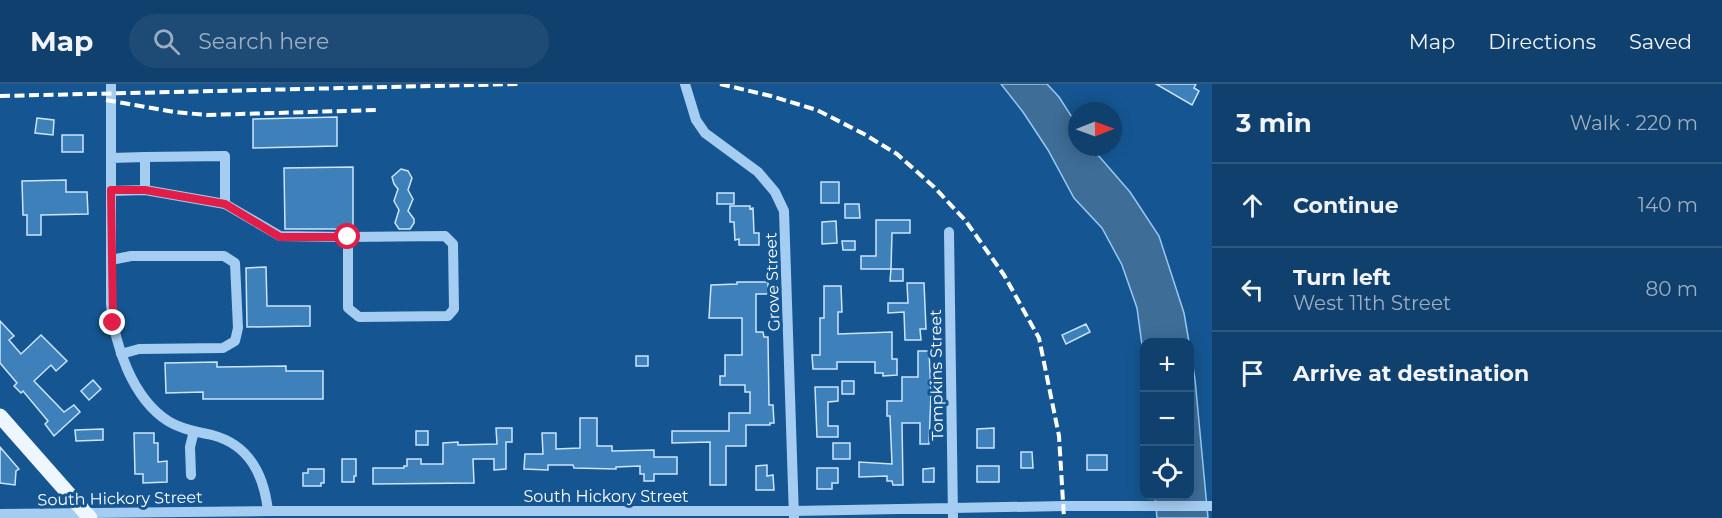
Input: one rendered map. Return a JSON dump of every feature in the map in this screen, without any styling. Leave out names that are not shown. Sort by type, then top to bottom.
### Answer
[{"type":"main road","points":[[0,416],[88,516]]},
{"type":"street","points":[[111,84],[113,323],[121,354],[152,408],[177,426],[222,439],[245,454],[255,466],[262,480],[268,511]]},
{"type":"street","name":"Grove Street","points":[[685,84],[696,120],[705,133],[758,172],[775,192],[784,211],[794,514]]},
{"type":"street","points":[[111,158],[225,156],[225,204]]},
{"type":"street","points":[[145,157],[145,190]]},
{"type":"street","points":[[111,190],[145,190],[225,204],[280,237],[445,236],[453,244],[454,309],[448,316],[359,317],[348,308],[348,237]]},
{"type":"street","name":"Tompkins Street","points":[[949,232],[953,513]]},
{"type":"street","points":[[111,260],[131,256],[224,256],[235,263],[238,328],[235,341],[223,348],[139,349],[121,354]]},
{"type":"street","points":[[191,475],[190,447],[194,431]]},
{"type":"street","name":"South Hickory Street","points":[[0,514],[88,516],[268,511],[598,515],[953,513],[1064,506],[1135,512],[1150,507],[1212,506]]},
{"type":"water","points":[[1001,84],[1047,84],[1068,111],[1068,156],[1099,156],[1130,192],[1159,236],[1184,313],[1188,338],[1141,338],[1137,308],[1122,265],[1102,228],[1074,198],[1048,150]]},
{"type":"water","points":[[1194,373],[1208,518],[1157,518],[1155,500],[1194,500]]},
{"type":"building","points":[[1156,84],[1196,84],[1194,88],[1199,91],[1192,105]]},
{"type":"building","points":[[337,117],[337,146],[253,148],[253,119]]},
{"type":"building","points":[[37,118],[54,120],[53,135],[35,133]]},
{"type":"building","points":[[62,135],[83,135],[83,152],[62,152]]},
{"type":"building","points":[[353,167],[353,229],[285,229],[284,168]]},
{"type":"building","points":[[401,169],[408,171],[412,178],[408,190],[413,199],[408,211],[414,223],[410,229],[399,229],[395,223],[399,210],[394,201],[398,189],[392,177]]},
{"type":"building","points":[[66,180],[66,192],[87,192],[88,214],[41,215],[41,235],[27,235],[27,215],[23,215],[22,181]]},
{"type":"building","points":[[821,182],[839,182],[839,203],[821,203]]},
{"type":"building","points":[[717,193],[734,193],[734,204],[717,204]]},
{"type":"building","points":[[845,204],[859,204],[860,218],[845,218]]},
{"type":"building","points":[[730,206],[753,208],[754,233],[759,233],[759,245],[739,245],[739,239],[735,240],[734,222],[730,222]]},
{"type":"building","points":[[876,220],[910,220],[910,233],[892,233],[891,269],[861,269],[861,256],[876,256]]},
{"type":"building","points":[[836,221],[837,243],[822,244],[822,222]]},
{"type":"building","points":[[842,241],[855,241],[855,250],[843,250]]},
{"type":"building","points":[[266,267],[267,306],[310,306],[310,326],[247,327],[246,268]]},
{"type":"building","points":[[891,269],[903,269],[903,281],[890,281]]},
{"type":"building","points":[[737,282],[768,282],[768,294],[756,294],[756,332],[763,332],[764,337],[768,337],[769,405],[773,405],[774,423],[746,425],[746,446],[726,446],[726,485],[710,485],[710,442],[672,443],[672,431],[729,431],[729,413],[750,413],[750,392],[745,392],[745,385],[720,385],[720,376],[725,376],[725,355],[742,355],[742,318],[709,318],[711,285],[737,284]]},
{"type":"building","points":[[907,283],[924,283],[926,329],[920,329],[921,340],[905,340],[904,312],[888,313],[888,303],[908,303]]},
{"type":"building","points":[[824,286],[841,286],[842,312],[838,312],[838,334],[892,332],[892,359],[897,359],[897,375],[883,376],[883,373],[875,373],[875,362],[837,362],[837,369],[813,369],[812,355],[820,355],[820,318],[824,318]]},
{"type":"building","points":[[0,321],[14,336],[9,340],[21,354],[41,335],[67,361],[56,371],[51,365],[34,381],[64,412],[74,405],[80,412],[54,436],[45,424],[48,421],[23,391],[21,393],[14,386],[17,383],[0,363]]},
{"type":"building","points":[[1086,324],[1090,332],[1066,344],[1062,335]]},
{"type":"building","points":[[918,351],[929,351],[931,393],[929,444],[920,444],[920,423],[902,423],[903,485],[893,485],[892,481],[887,481],[887,476],[859,477],[859,462],[892,464],[890,416],[887,416],[887,401],[902,401],[902,377],[918,377]]},
{"type":"building","points":[[636,356],[648,356],[648,366],[636,366]]},
{"type":"building","points":[[217,362],[217,367],[286,366],[286,371],[323,371],[323,399],[203,399],[203,392],[166,393],[165,363]]},
{"type":"building","points":[[93,380],[101,389],[89,400],[81,391]]},
{"type":"building","points":[[842,381],[854,381],[854,394],[842,394]]},
{"type":"building","points":[[815,387],[838,387],[838,401],[828,402],[828,426],[838,426],[838,437],[817,437]]},
{"type":"building","points":[[580,418],[597,418],[597,446],[612,446],[612,451],[654,450],[654,457],[677,457],[677,474],[654,474],[654,481],[644,481],[644,474],[640,474],[640,466],[616,467],[616,469],[548,465],[548,470],[524,469],[525,454],[543,454],[542,433],[556,433],[556,449],[580,448]]},
{"type":"building","points":[[496,428],[512,428],[512,442],[506,442],[506,469],[494,470],[494,459],[473,459],[474,483],[373,484],[373,468],[404,468],[407,466],[407,459],[421,459],[421,464],[443,464],[443,443],[497,444]]},
{"type":"building","points":[[994,428],[994,448],[977,448],[977,429]]},
{"type":"building","points":[[103,429],[103,440],[76,441],[75,430]]},
{"type":"building","points":[[416,431],[428,431],[428,445],[416,445]]},
{"type":"building","points":[[134,433],[154,433],[154,443],[158,443],[158,462],[167,461],[167,482],[143,483],[143,474],[135,474]]},
{"type":"building","points":[[833,443],[850,443],[850,459],[833,459]]},
{"type":"building","points":[[0,447],[19,469],[16,471],[15,485],[0,483]]},
{"type":"building","points":[[1021,452],[1032,452],[1033,468],[1021,468]]},
{"type":"building","points":[[1087,455],[1107,455],[1107,470],[1087,470]]},
{"type":"building","points":[[342,459],[356,459],[354,482],[342,482]]},
{"type":"building","points":[[767,465],[767,476],[773,475],[774,490],[756,490],[756,466]]},
{"type":"building","points":[[977,466],[999,466],[999,482],[977,482]]},
{"type":"building","points":[[817,468],[838,468],[838,483],[832,483],[832,489],[817,489]]},
{"type":"building","points":[[934,468],[934,482],[923,482],[923,469]]},
{"type":"building","points":[[308,469],[324,469],[324,483],[321,483],[321,486],[303,486],[303,473],[308,473]]},
{"type":"railway","points":[[0,96],[518,84]]},
{"type":"railway","points":[[720,84],[817,110],[864,134],[897,154],[934,187],[965,220],[1004,275],[1039,338],[1059,436],[1064,518]]},
{"type":"railway","points":[[106,100],[174,112],[207,115],[377,110]]},
{"type":"route","points":[[113,323],[111,190],[145,190],[225,204],[280,237],[348,237]]}]
